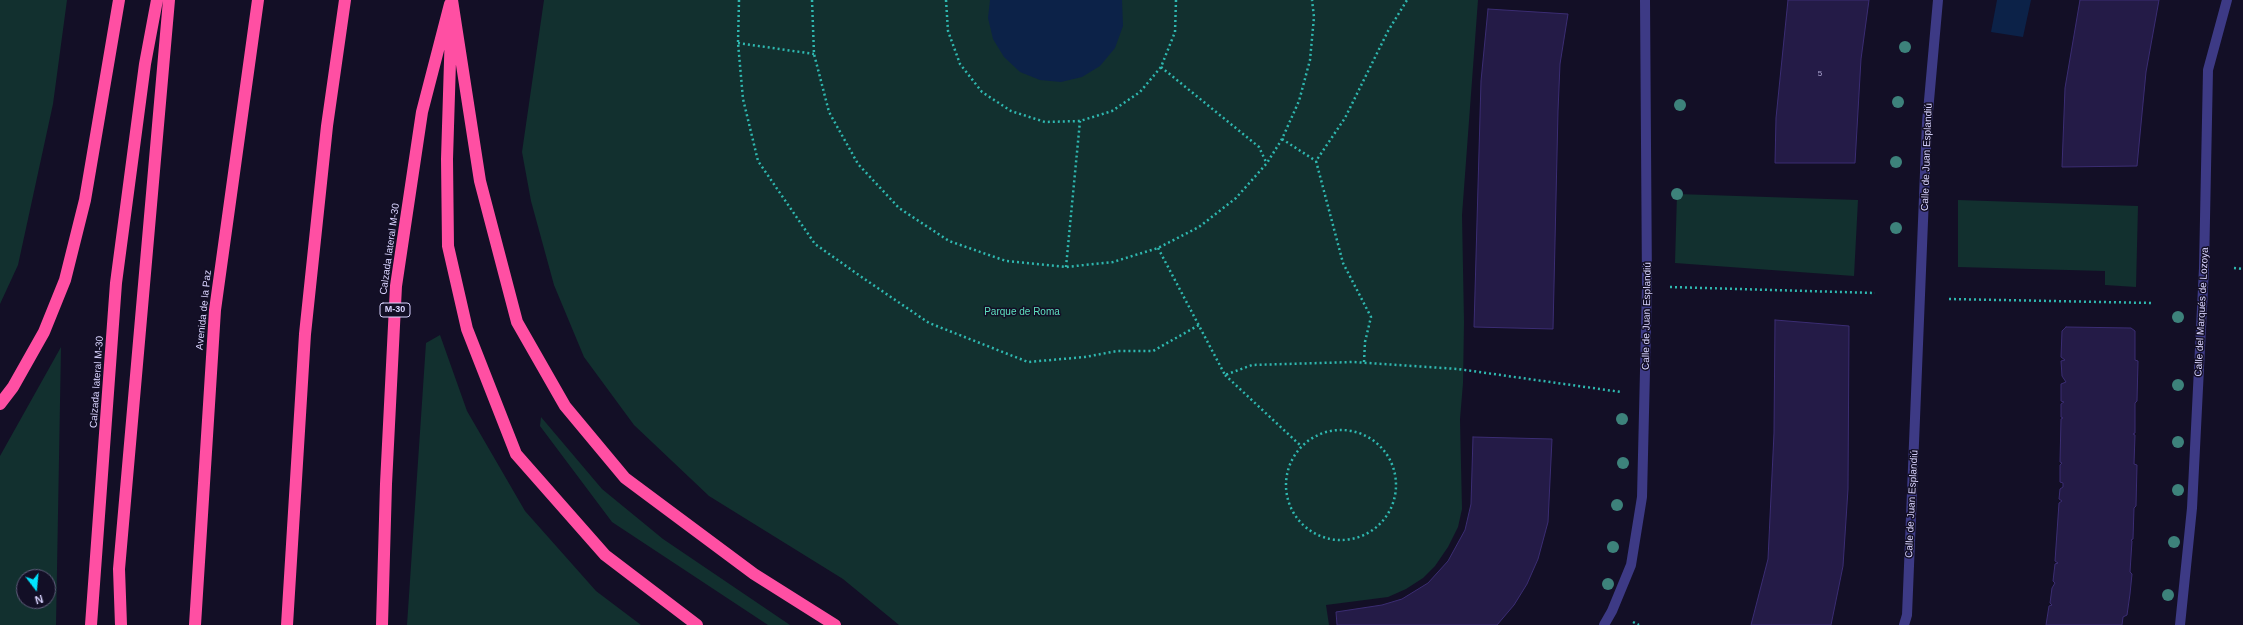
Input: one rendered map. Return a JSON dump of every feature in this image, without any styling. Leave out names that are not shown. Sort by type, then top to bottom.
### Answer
[{"type":"highway","points":[[0,404],[12,387],[44,332],[65,280],[85,200],[119,0]]},
{"type":"highway","name":"Calzada lateral M-30","points":[[91,625],[116,283],[145,64],[157,0]]},
{"type":"highway","points":[[121,625],[119,569],[169,0]]},
{"type":"highway","name":"Avenida de la Paz","points":[[195,625],[215,310],[258,0]]},
{"type":"highway","points":[[287,625],[305,334],[327,126],[345,0]]},
{"type":"highway","points":[[452,0],[447,159],[448,246],[467,329],[516,454],[605,555],[697,625]]},
{"type":"highway","points":[[452,0],[480,181],[516,322],[565,406],[625,478],[754,574],[835,625]]},
{"type":"highway","name":"Calzada lateral M-30","points":[[382,625],[386,484],[396,286],[422,112],[452,0]]},
{"type":"street","name":"Calle de Juan Esplandiú","points":[[1604,625],[1612,611],[1630,565],[1642,497],[1646,395],[1647,286],[1645,0]]},
{"type":"street","name":"Calle de Juan Esplandiú","points":[[1904,625],[1907,616],[1927,123],[1938,0]]},
{"type":"street","name":"Calle del Marqués de Lozoya","points":[[2180,625],[2193,500],[2204,268],[2208,70],[2227,0]]},
{"type":"path","points":[[739,0],[738,43],[743,99],[758,161],[815,244],[929,324],[1028,362],[1085,358],[1117,351],[1153,351],[1199,325]]},
{"type":"path","points":[[812,0],[814,54],[830,112],[858,164],[899,208],[949,241],[1006,261],[1066,267],[1113,262],[1158,248],[1199,227],[1230,203],[1267,163],[1282,139],[1299,101],[1310,60],[1314,17],[1312,0]]},
{"type":"path","points":[[946,0],[948,31],[960,64],[982,92],[1011,111],[1045,122],[1080,121],[1112,111],[1140,92],[1161,66],[1175,32],[1176,0]]},
{"type":"path","points":[[1316,161],[1345,118],[1384,38],[1407,0]]},
{"type":"path","points":[[738,43],[814,54]]},
{"type":"path","points":[[1161,66],[1259,147],[1267,163]]},
{"type":"path","points":[[1066,267],[1080,121]]},
{"type":"path","points":[[1282,139],[1316,161],[1343,263],[1371,317],[1365,342],[1364,362]]},
{"type":"path","points":[[1158,248],[1225,375],[1301,446]]},
{"type":"path","points":[[2234,268],[2243,269]]},
{"type":"path","points":[[1647,286],[1875,293]]},
{"type":"path","points":[[1949,299],[2153,302]]},
{"type":"path","points":[[1225,375],[1252,366],[1364,362],[1458,369],[1646,395]]},
{"type":"path","points":[[1334,430],[1353,430],[1370,438],[1384,449],[1393,466],[1396,484],[1394,503],[1384,519],[1371,531],[1354,538],[1337,540],[1319,536],[1304,526],[1293,512],[1287,496],[1286,478],[1291,461],[1301,446],[1316,435],[1334,430]]},
{"type":"green space","points":[[0,0],[67,0],[53,104],[18,265],[0,304]]},
{"type":"green space","name":"Parque de Roma","points":[[544,0],[1478,0],[1462,215],[1464,322],[1463,383],[1460,419],[1462,509],[1458,527],[1448,547],[1435,566],[1423,578],[1406,589],[1388,597],[1326,605],[1329,625],[899,625],[843,579],[709,496],[634,425],[584,357],[554,285],[531,201],[522,152]]},
{"type":"green space","points":[[1677,194],[1858,200],[1854,276],[1675,263]]},
{"type":"green space","points":[[1958,200],[2138,206],[2136,287],[2105,285],[2105,271],[1958,267]]},
{"type":"green space","points":[[440,335],[467,411],[525,511],[596,591],[641,625],[407,625],[426,343]]},
{"type":"green space","points":[[61,347],[56,625],[0,625],[0,456]]},
{"type":"green space","points":[[541,417],[602,489],[663,539],[790,625],[768,625],[612,522],[540,426]]},
{"type":"water","points":[[990,0],[1122,0],[1123,26],[1115,48],[1100,66],[1082,77],[1061,82],[1040,80],[1020,72],[1004,57],[993,39],[988,18]]},
{"type":"water","points":[[1997,0],[2031,0],[2023,37],[1991,32]]},
{"type":"building","points":[[1788,0],[1869,0],[1861,59],[1855,163],[1775,163],[1776,118]]},
{"type":"building","points":[[2080,0],[2159,0],[2146,72],[2137,166],[2062,167],[2065,88]]},
{"type":"building","points":[[1488,9],[1568,14],[1560,64],[1553,329],[1474,327],[1481,81]]},
{"type":"building","points":[[1775,320],[1849,326],[1848,489],[1843,566],[1831,625],[1751,625],[1768,559],[1774,433]]},
{"type":"building","points":[[2066,327],[2131,328],[2135,331],[2135,360],[2138,361],[2137,401],[2135,403],[2135,433],[2133,434],[2135,435],[2134,464],[2137,465],[2136,506],[2134,508],[2133,539],[2131,540],[2130,572],[2132,574],[2130,594],[2127,615],[2123,617],[2122,625],[2046,625],[2049,606],[2052,605],[2050,603],[2052,588],[2055,583],[2053,581],[2055,564],[2058,563],[2055,561],[2059,503],[2062,501],[2059,499],[2060,489],[2063,487],[2063,483],[2060,482],[2060,465],[2062,463],[2060,462],[2061,419],[2063,418],[2061,417],[2061,404],[2064,402],[2061,401],[2061,384],[2066,382],[2062,376],[2061,361],[2065,360],[2061,357],[2062,331]]},
{"type":"building","points":[[1473,437],[1552,439],[1548,522],[1538,559],[1527,584],[1514,605],[1497,625],[1337,625],[1336,612],[1382,605],[1402,599],[1428,583],[1448,561],[1465,530],[1471,504]]}]
